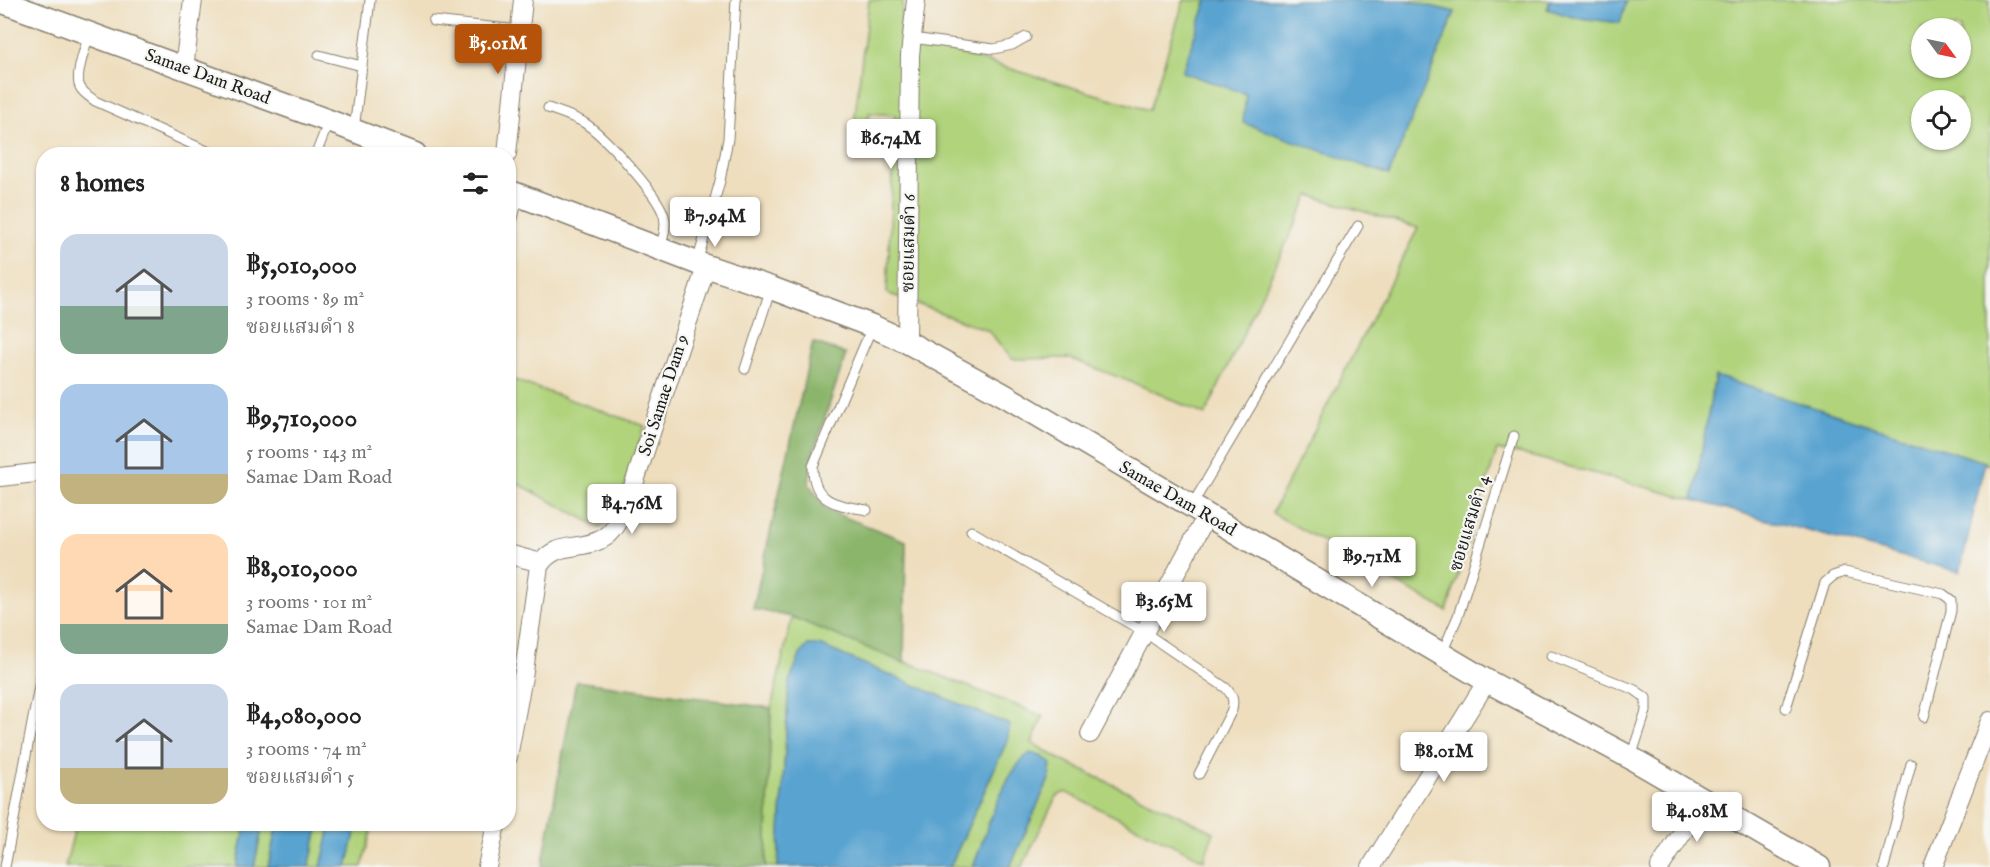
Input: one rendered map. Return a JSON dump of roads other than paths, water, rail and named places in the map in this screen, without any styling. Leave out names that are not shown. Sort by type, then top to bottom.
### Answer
[{"type":"street","points":[[184,67],[193,0]]},
{"type":"street","points":[[508,147],[523,0]]},
{"type":"street","name":"ซอยแสมดำ 6","points":[[907,342],[910,55],[916,0]]},
{"type":"street","name":"Samae Dam Road","points":[[0,1],[30,5],[89,34],[397,147]]},
{"type":"street","name":"Samae Dam Road","points":[[516,194],[701,265],[771,288],[872,326],[907,342],[1004,395],[1486,681],[1631,758],[1819,867]]},
{"type":"street","name":"Soi Samae Dam 9","points":[[541,563],[545,556],[553,551],[602,540],[617,525],[632,490],[701,265]]},
{"type":"street","points":[[0,477],[36,473]]},
{"type":"street","points":[[1090,734],[1144,632],[1199,511]]},
{"type":"street","points":[[516,556],[541,563],[516,669]]},
{"type":"street","points":[[1371,867],[1486,681]]},
{"type":"street","points":[[1934,867],[1990,721]]},
{"type":"street","points":[[1660,867],[1704,800]]},
{"type":"street","points":[[487,867],[495,831]]},
{"type":"lane","points":[[354,130],[370,0]]},
{"type":"lane","points":[[701,265],[728,139],[735,0]]},
{"type":"lane","points":[[433,21],[520,30]]},
{"type":"lane","points":[[89,34],[78,76],[79,86],[84,93],[95,101],[198,147]]},
{"type":"lane","points":[[912,38],[994,49],[1012,45],[1026,37]]},
{"type":"lane","points":[[319,55],[362,66]]},
{"type":"lane","points":[[548,108],[582,122],[602,137],[655,198],[664,217],[665,233],[660,249]]},
{"type":"lane","points":[[319,147],[329,121]]},
{"type":"lane","points":[[1199,511],[1358,226]]},
{"type":"lane","points":[[745,369],[771,288]]},
{"type":"lane","points":[[867,510],[828,501],[813,480],[813,466],[872,326]]},
{"type":"lane","name":"ซอยแสมดำ 4","points":[[1442,653],[1458,616],[1514,436]]},
{"type":"lane","points":[[971,531],[1144,632],[1226,688],[1232,695],[1232,710],[1199,774]]},
{"type":"lane","points":[[1786,708],[1825,583],[1833,576],[1845,572],[1943,594],[1951,600],[1951,611],[1923,717]]},
{"type":"lane","points":[[1551,656],[1635,690],[1646,698],[1646,711],[1631,758]]},
{"type":"lane","points":[[5,867],[36,702]]},
{"type":"lane","points":[[1884,867],[1911,764]]},
{"type":"water","points":[[1207,0],[1405,0],[1455,12],[1389,175],[1243,123],[1246,94],[1182,72]]},
{"type":"water","points":[[1550,0],[1627,0],[1620,23],[1573,17],[1547,9]]},
{"type":"water","points":[[1715,376],[1985,462],[1960,572],[1693,500]]},
{"type":"water","points":[[808,645],[819,645],[1010,725],[1007,741],[950,867],[778,867],[789,682],[801,653]]},
{"type":"water","points":[[1030,753],[1041,756],[1051,763],[1049,779],[1010,867],[973,867],[1003,789],[1020,762]]},
{"type":"water","points":[[245,831],[262,831],[254,867],[237,867]]},
{"type":"water","points":[[276,831],[317,831],[309,867],[268,867]]},
{"type":"water","points":[[329,831],[355,831],[347,867],[321,867]]}]
